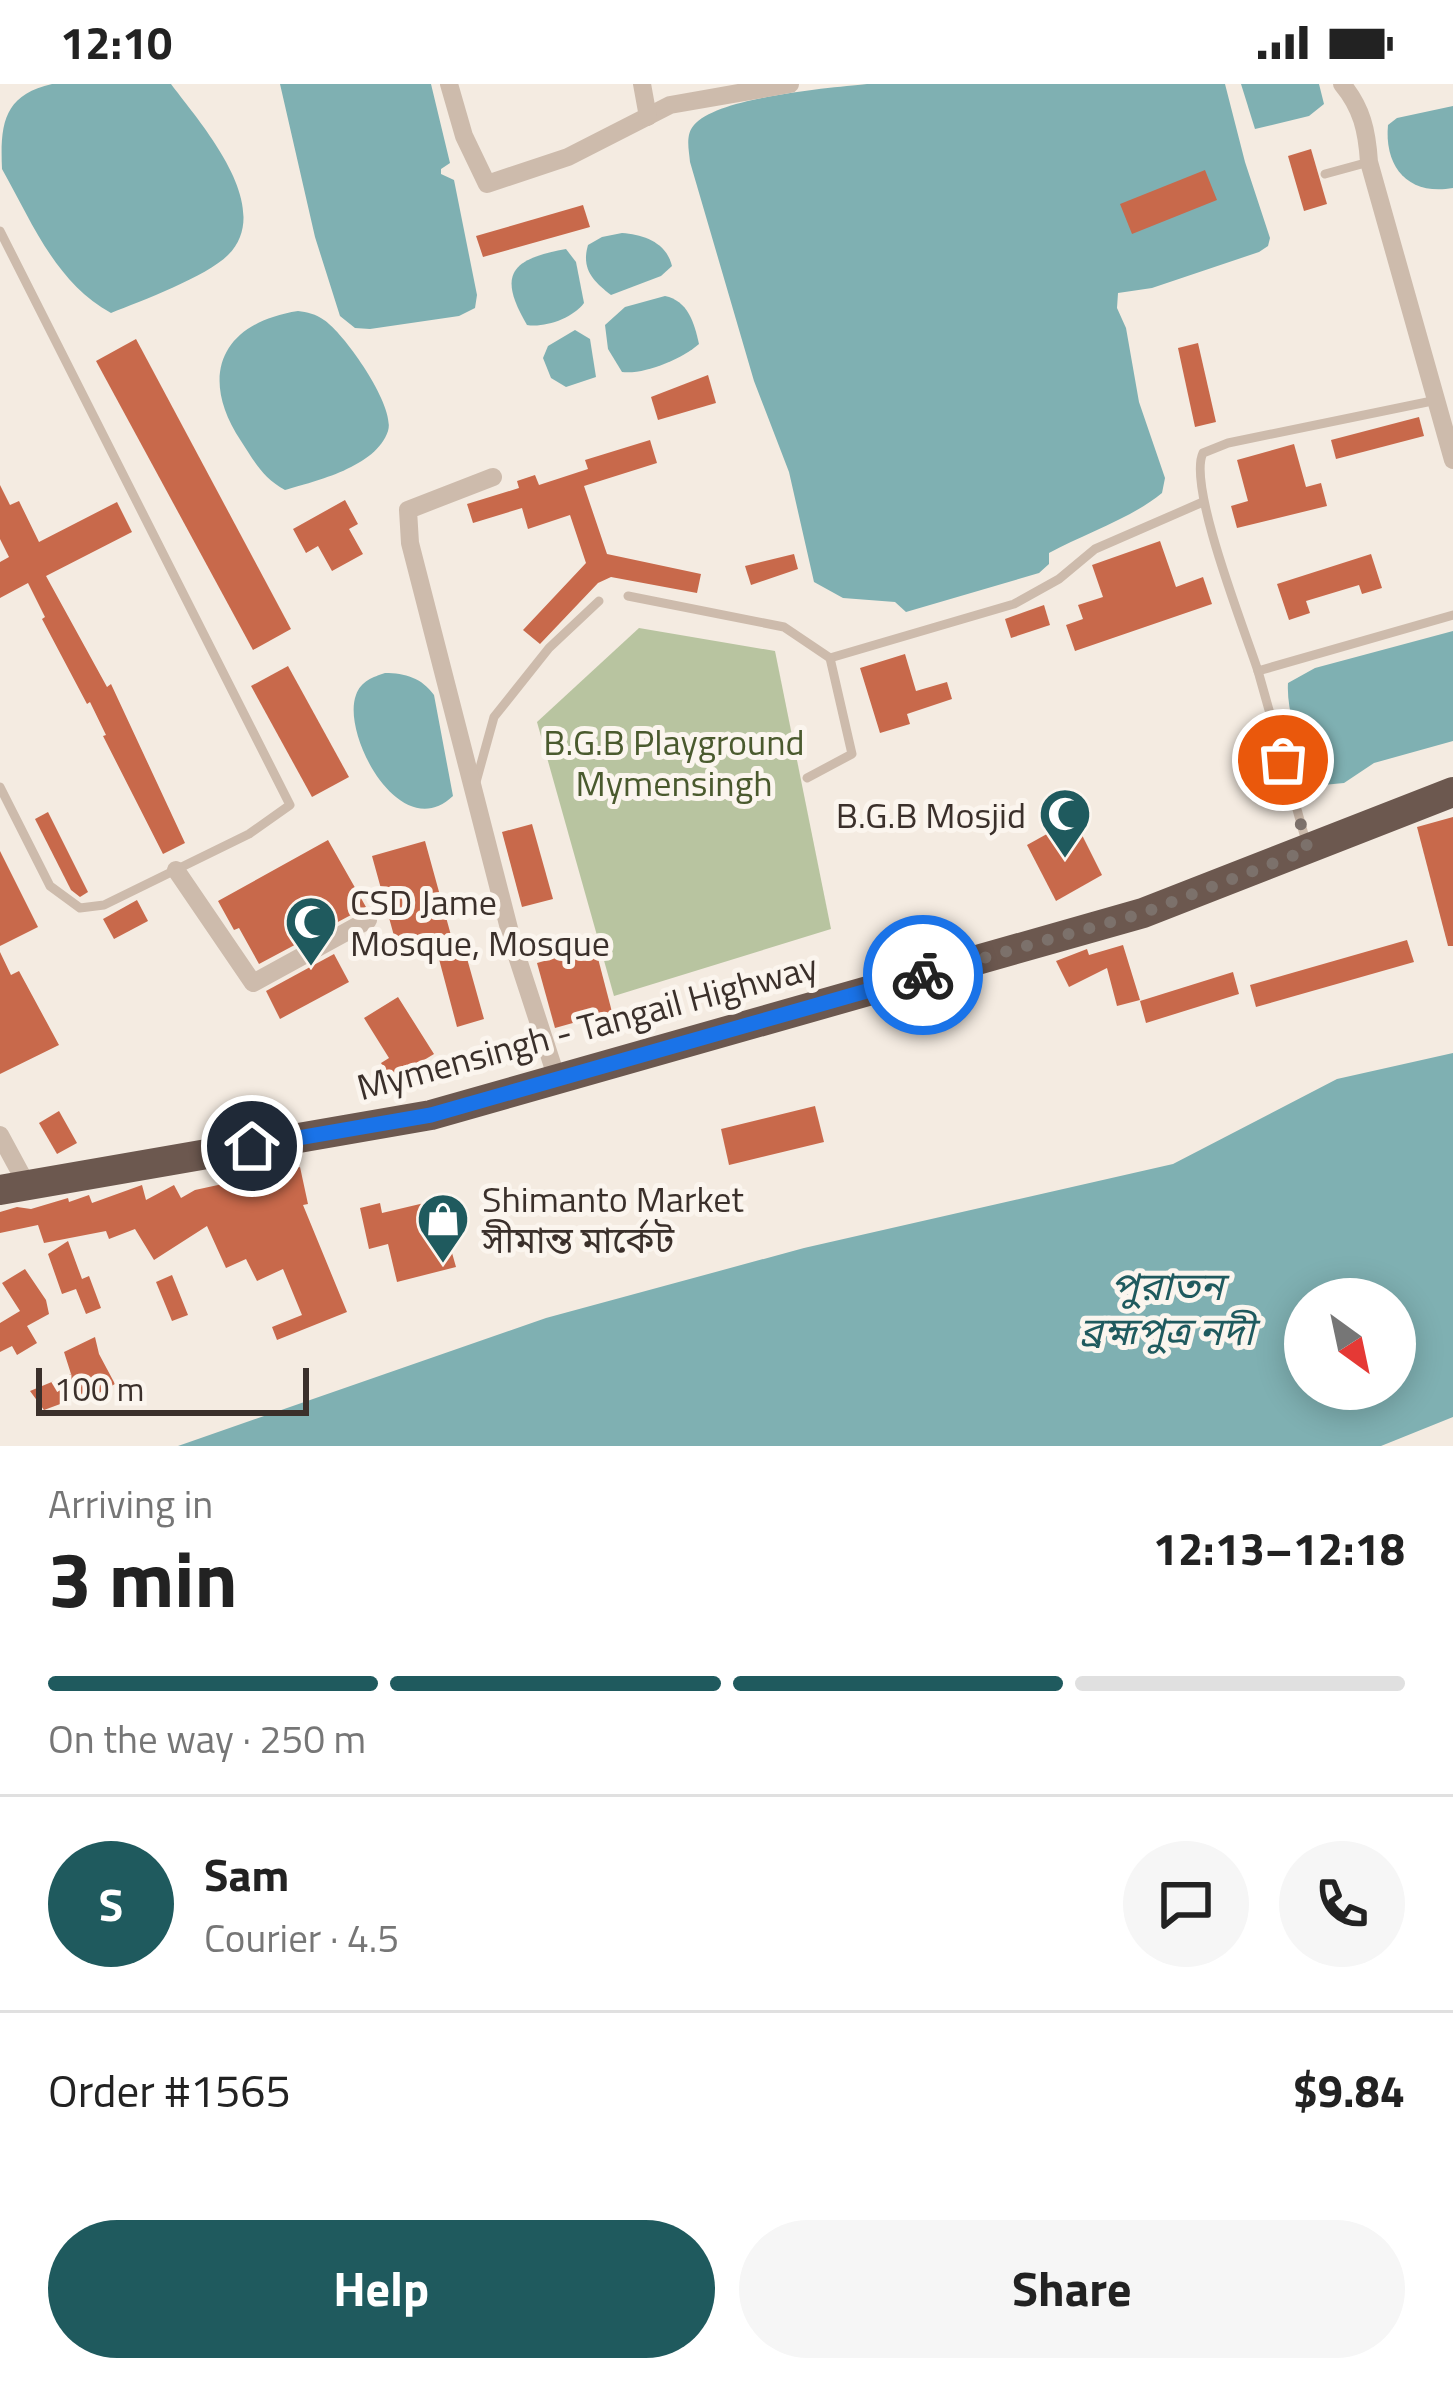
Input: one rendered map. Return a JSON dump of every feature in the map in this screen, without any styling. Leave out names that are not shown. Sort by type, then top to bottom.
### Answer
[{"type":"highway","name":"Mymensingh - Tangail Highway","points":[[14,1187],[431,1115],[1143,913],[1453,792]]},
{"type":"street","points":[[449,84],[464,136],[487,184],[568,158],[670,105],[790,84]]},
{"type":"street","points":[[641,84],[648,117]]},
{"type":"street","points":[[1342,84],[1356,101],[1367,131],[1369,161],[1453,460]]},
{"type":"street","points":[[493,477],[408,509],[410,543],[513,944],[557,1079]]},
{"type":"street","points":[[176,870],[253,983],[368,920]]},
{"type":"street","points":[[0,1135],[14,1187]]},
{"type":"lane","points":[[1325,174],[1369,161]]},
{"type":"lane","points":[[0,231],[290,805],[250,834],[104,905],[80,908],[50,886],[0,787]]},
{"type":"lane","points":[[1308,850],[1258,671],[1203,502],[1199,462],[1204,453],[1228,443],[1437,400]]},
{"type":"lane","points":[[830,658],[1014,604],[1059,579],[1095,549],[1203,502]]},
{"type":"lane","points":[[628,596],[784,627],[830,658],[852,754],[807,778]]},
{"type":"lane","points":[[473,793],[494,717],[549,648],[599,601]]},
{"type":"lane","points":[[1258,671],[1453,615]]},
{"type":"green space","name":"B.G.B Playground Mymensingh","points":[[639,628],[775,651],[831,929],[614,996],[537,722]]},
{"type":"water","points":[[52,84],[171,84],[214,143],[239,190],[241,235],[228,255],[189,280],[111,313],[75,285],[47,249],[2,169],[8,113],[24,95]]},
{"type":"water","points":[[280,84],[431,84],[450,163],[441,174],[454,180],[477,295],[475,308],[459,316],[370,329],[355,328],[340,316],[315,237]]},
{"type":"water","points":[[867,84],[1225,84],[1270,238],[1259,252],[1152,288],[1118,293],[1117,308],[1126,328],[1139,402],[1165,478],[1162,493],[1049,553],[1049,564],[1039,573],[906,612],[895,602],[843,598],[814,582],[789,472],[754,381],[688,148],[694,125],[726,107]]},
{"type":"water","points":[[1241,84],[1319,84],[1324,104],[1309,116],[1255,129]]},
{"type":"water","points":[[1453,106],[1453,188],[1412,183],[1402,176],[1390,154],[1388,125],[1397,118]]},
{"type":"water","points":[[622,233],[653,241],[672,266],[661,276],[611,295],[590,274],[586,253],[588,245],[602,237]]},
{"type":"water","points":[[566,249],[576,262],[584,303],[558,321],[527,325],[513,293],[515,272],[532,258]]},
{"type":"water","points":[[665,296],[685,308],[699,344],[662,365],[622,372],[608,349],[605,325],[625,307]]},
{"type":"water","points":[[298,311],[324,320],[356,355],[377,389],[388,431],[381,444],[358,463],[285,490],[265,474],[241,441],[221,395],[220,374],[224,356],[251,327]]},
{"type":"water","points":[[575,330],[590,339],[596,377],[566,387],[551,378],[543,358],[548,346]]},
{"type":"water","points":[[1453,631],[1453,741],[1374,763],[1344,783],[1323,785],[1297,737],[1288,683],[1315,668]]},
{"type":"water","points":[[385,673],[412,678],[434,695],[453,796],[433,808],[413,807],[395,796],[379,779],[357,734],[356,695],[364,683]]},
{"type":"water","name":"পুরাতন ব্রহ্মপুত্র নদী","points":[[1453,1053],[1453,1417],[1381,1446],[178,1446],[546,1318],[804,1248],[1173,1164],[1337,1079]]},
{"type":"building","points":[[1311,149],[1327,204],[1304,211],[1288,156]]},
{"type":"building","points":[[1205,170],[1217,200],[1132,234],[1120,204]]},
{"type":"building","points":[[583,205],[590,227],[483,257],[476,236]]},
{"type":"building","points":[[136,339],[291,629],[253,650],[96,361]]},
{"type":"building","points":[[1198,343],[1216,422],[1195,427],[1178,348]]},
{"type":"building","points":[[708,375],[716,403],[658,420],[651,397]]},
{"type":"building","points":[[1419,417],[1424,436],[1336,459],[1331,440]]},
{"type":"building","points":[[650,440],[657,463],[584,486],[607,554],[701,574],[697,593],[611,577],[598,583],[540,644],[523,630],[586,563],[570,515],[528,529],[522,508],[473,523],[467,504],[519,488],[517,481],[535,475],[539,485],[588,469],[585,460]]},
{"type":"building","points":[[1294,444],[1306,487],[1321,483],[1327,506],[1237,528],[1231,506],[1248,501],[1237,460]]},
{"type":"building","points":[[0,485],[10,505],[19,501],[39,542],[117,502],[132,532],[46,576],[107,687],[111,684],[185,843],[163,854],[28,583],[0,598],[0,562],[9,557],[0,539]]},
{"type":"building","points":[[345,500],[358,524],[349,529],[363,554],[332,571],[318,546],[306,553],[293,529]]},
{"type":"building","points":[[1160,541],[1176,587],[1203,577],[1212,604],[1075,651],[1066,625],[1083,619],[1078,605],[1103,597],[1092,565]]},
{"type":"building","points":[[794,554],[798,569],[751,585],[745,566]]},
{"type":"building","points":[[1371,554],[1382,588],[1362,594],[1359,585],[1306,601],[1310,613],[1289,620],[1277,584]]},
{"type":"building","points":[[1044,605],[1050,625],[1011,638],[1005,619]]},
{"type":"building","points":[[905,654],[916,691],[947,682],[952,699],[907,714],[910,724],[880,733],[860,668]]},
{"type":"building","points":[[288,666],[349,777],[312,797],[251,686]]},
{"type":"building","points":[[48,812],[88,892],[80,897],[71,890],[35,819]]},
{"type":"building","points":[[1453,817],[1453,946],[1448,946],[1417,827]]},
{"type":"building","name":"B.G.B Mosjid","points":[[1074,819],[1102,875],[1056,901],[1027,845]]},
{"type":"building","points":[[532,824],[553,899],[522,907],[502,832]]},
{"type":"building","points":[[328,840],[366,907],[259,964],[218,901]]},
{"type":"building","points":[[425,841],[452,939],[461,937],[484,1019],[457,1027],[435,944],[399,954],[372,856]]},
{"type":"building","points":[[0,851],[38,927],[0,946]]},
{"type":"building","points":[[137,900],[148,921],[114,939],[103,919]]},
{"type":"building","points":[[1407,940],[1414,962],[1256,1007],[1250,985]]},
{"type":"building","points":[[1123,945],[1140,1000],[1117,1006],[1107,968],[1069,987],[1056,961],[1087,949],[1089,955]]},
{"type":"building","points":[[595,947],[612,1012],[555,1028],[537,963]]},
{"type":"building","points":[[0,952],[11,975],[19,971],[59,1045],[0,1074]]},
{"type":"building","points":[[334,954],[349,982],[280,1019],[266,991]]},
{"type":"building","points":[[1233,972],[1239,994],[1146,1023],[1140,1001]]},
{"type":"building","points":[[398,997],[434,1054],[391,1080],[381,1063],[389,1058],[364,1018]]},
{"type":"building","points":[[815,1106],[824,1142],[729,1165],[721,1129]]},
{"type":"building","points":[[59,1111],[77,1143],[57,1154],[39,1123]]},
{"type":"building","points":[[300,1167],[308,1204],[303,1205],[347,1312],[277,1340],[272,1327],[302,1315],[283,1269],[257,1281],[246,1259],[226,1268],[207,1226],[154,1260],[135,1229],[109,1239],[106,1231],[44,1243],[38,1225],[0,1233],[0,1212],[17,1207],[31,1209],[89,1195],[92,1203],[142,1185],[146,1200],[174,1185],[181,1198],[195,1190]]},
{"type":"building","points":[[437,1200],[456,1267],[397,1282],[388,1244],[369,1249],[360,1208],[380,1203],[382,1213]]},
{"type":"building","points":[[68,1241],[82,1279],[89,1276],[101,1308],[86,1314],[76,1289],[62,1294],[48,1254]]},
{"type":"building","points":[[25,1269],[46,1300],[49,1314],[27,1326],[37,1343],[17,1355],[12,1346],[0,1352],[0,1323],[20,1311],[2,1283]]},
{"type":"building","points":[[172,1275],[188,1315],[172,1321],[156,1282]]},
{"type":"building","points":[[95,1337],[115,1384],[85,1401],[82,1396],[44,1410],[30,1391],[71,1374],[64,1352]]},
{"type":"way so far","points":[[923,975],[1143,913],[1308,850],[1283,760]]},
{"type":"place","name":"B.G.B Mosjid","points":[[1065,860]]},
{"type":"place","name":"CSD Jame Mosque, Mosque","points":[[311,968]]},
{"type":"place","name":"Shimanto Market সীমান্ত মার্কেট","points":[[443,1265]]},
{"type":"route","points":[[252,1146],[431,1115],[923,975]]}]
